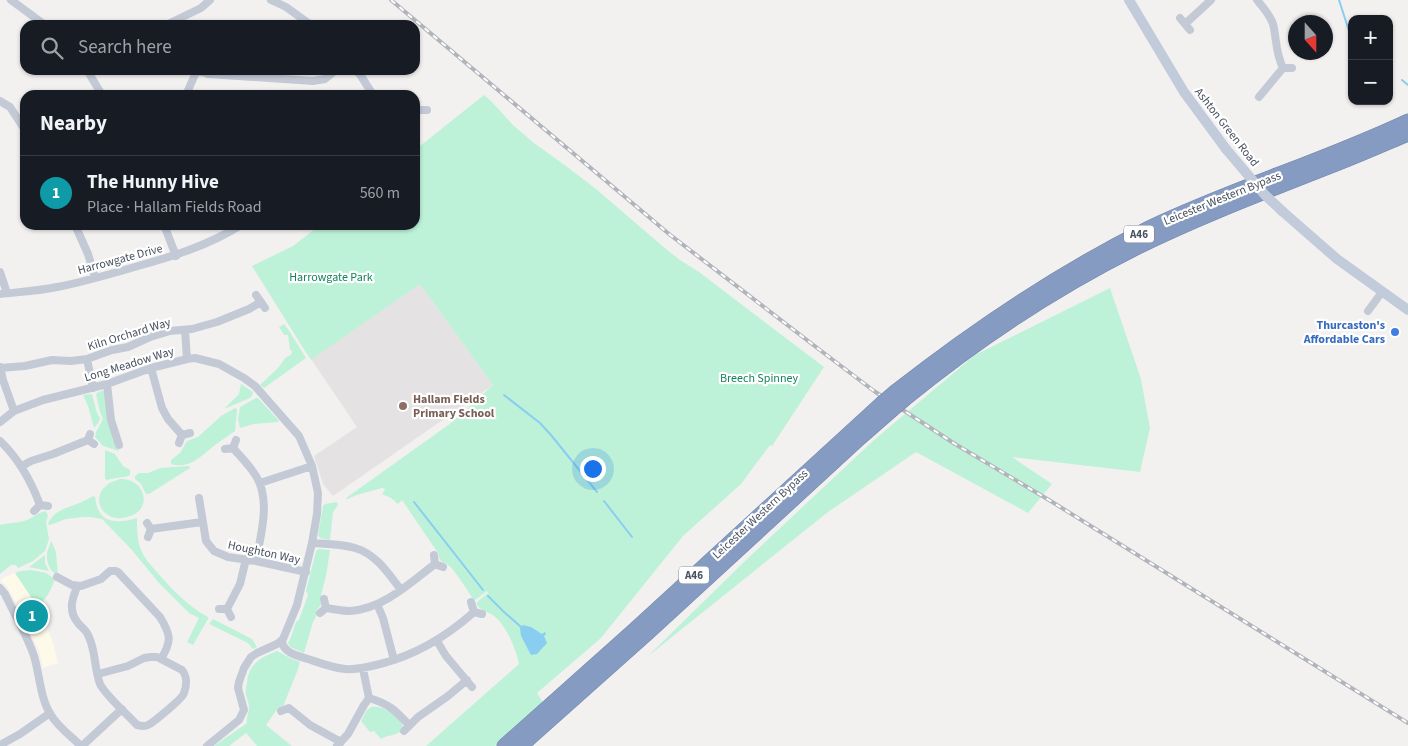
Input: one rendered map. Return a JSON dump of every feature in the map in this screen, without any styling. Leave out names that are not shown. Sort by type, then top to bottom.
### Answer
[{"type":"highway","name":"Leicester Western Bypass","points":[[900,396],[937,358],[1010,308],[1123,242],[1165,221],[1243,187],[1306,164],[1408,121]]},
{"type":"highway","name":"Leicester Western Bypass","points":[[900,396],[1018,317],[1078,279],[1103,266],[1182,226],[1408,134]]},
{"type":"highway","name":"A46","points":[[887,406],[900,396]]},
{"type":"highway","name":"Leicester Western Bypass","points":[[504,746],[887,406]]},
{"type":"highway","name":"Leicester Western Bypass","points":[[521,746],[649,632],[860,438],[887,406]]},
{"type":"street","points":[[11,0],[38,20]]},
{"type":"street","points":[[177,20],[201,8],[210,0]]},
{"type":"street","points":[[271,0],[286,7],[304,20]]},
{"type":"street","name":"Ashton Green Road","points":[[1129,0],[1184,92],[1226,149],[1265,195],[1337,259],[1408,310]]},
{"type":"street","points":[[1185,24],[1211,0]]},
{"type":"street","points":[[1257,0],[1273,24],[1277,53],[1283,68]]},
{"type":"street","points":[[1283,68],[1292,68]]},
{"type":"street","points":[[1260,97],[1283,68]]},
{"type":"street","points":[[90,75],[99,90]]},
{"type":"street","points":[[188,90],[195,75]]},
{"type":"street","points":[[223,75],[313,81],[325,79],[330,75]]},
{"type":"street","points":[[361,75],[370,90]]},
{"type":"street","points":[[0,101],[10,107],[20,122]]},
{"type":"street","points":[[420,110],[428,110]]},
{"type":"street","points":[[77,230],[88,254],[95,278]]},
{"type":"street","points":[[166,230],[176,256]]},
{"type":"street","name":"Harrowgate Drive","points":[[4,294],[56,287],[176,256],[219,238],[233,230]]},
{"type":"street","points":[[0,272],[4,294]]},
{"type":"street","points":[[1368,311],[1379,290]]},
{"type":"street","name":"Kiln Orchard Way","points":[[0,368],[25,366],[52,360],[71,361],[87,359],[112,350],[128,348],[150,337],[170,331],[192,329],[220,321],[261,302]]},
{"type":"street","points":[[185,330],[187,359]]},
{"type":"street","points":[[87,359],[93,388]]},
{"type":"street","name":"Long Meadow Way","points":[[0,422],[14,411],[42,400],[93,388],[151,368],[187,359],[204,360],[229,369],[244,378],[299,436],[312,466],[318,493],[317,514],[306,572],[297,604],[282,641]]},
{"type":"street","points":[[0,368],[14,411]]},
{"type":"street","points":[[151,368],[162,408],[168,419],[183,437]]},
{"type":"street","points":[[107,384],[111,420],[119,445]]},
{"type":"street","points":[[22,466],[91,439]]},
{"type":"street","points":[[236,440],[229,449],[253,472],[263,490],[262,531],[256,561]]},
{"type":"street","points":[[0,441],[22,466],[33,486],[41,507]]},
{"type":"street","points":[[260,483],[312,466]]},
{"type":"street","name":"Houghton Way","points":[[199,498],[206,541],[214,551],[228,557],[306,572]]},
{"type":"street","points":[[149,530],[202,522]]},
{"type":"street","points":[[312,543],[350,547],[364,551],[375,559],[401,590]]},
{"type":"street","points":[[324,599],[323,611],[347,611],[376,604],[387,599],[439,565],[434,555]]},
{"type":"street","points":[[231,617],[223,609],[237,592],[246,559]]},
{"type":"street","points":[[57,577],[77,587],[101,579],[110,571],[118,572],[164,623],[169,636],[169,643],[162,659]]},
{"type":"street","points":[[77,587],[71,602],[72,610],[76,621],[89,636],[98,674],[103,690],[137,725],[146,726],[183,696],[186,678],[182,670],[157,657],[144,658],[128,666],[98,674]]},
{"type":"street","points":[[0,588],[5,594],[30,644],[43,695],[50,713],[81,746],[122,709]]},
{"type":"street","points":[[207,746],[235,724],[242,716],[244,706],[238,688],[241,675],[251,657],[257,652],[271,648],[282,641],[282,646],[287,651],[299,656],[340,669],[363,669],[410,654],[436,641],[478,613],[471,602]]},
{"type":"street","points":[[376,604],[383,618],[394,660]]},
{"type":"street","points":[[369,698],[388,705],[395,710],[407,728],[423,713],[470,683],[446,656],[436,641]]},
{"type":"street","points":[[285,710],[339,744],[369,698],[363,669]]},
{"type":"street","points":[[3,745],[50,713]]},
{"type":"shaded area","name":"Hallam Fields Primary School","points":[[420,284],[493,385],[333,496],[323,484],[314,456],[357,427],[311,359]]},
{"type":"shaded area","points":[[15,573],[44,619],[58,663],[43,668],[39,651],[13,597],[6,585],[0,581]]},
{"type":"green space","points":[[484,95],[513,125],[534,143],[596,189],[666,249],[824,367],[772,446],[770,445],[741,484],[683,536],[601,638],[537,693],[544,704],[495,746],[426,746],[519,664],[510,638],[499,620],[481,609],[476,603],[488,593],[487,591],[474,601],[454,571],[440,560],[438,553],[402,500],[398,504],[382,494],[385,489],[382,488],[346,498],[451,423],[493,385],[420,284],[312,359],[312,361],[252,266],[293,246],[314,230],[420,230],[420,146]]},
{"type":"green space","points":[[1110,288],[1141,379],[1150,428],[1140,472],[1012,457],[1052,484],[1028,513],[916,452],[828,512],[647,657],[746,560],[874,440],[975,355]]},
{"type":"green space","points":[[284,324],[306,358],[264,388],[260,385],[278,368],[286,357],[291,355],[292,351],[290,350],[288,335],[284,335],[279,327]]},
{"type":"green space","points":[[241,384],[253,392],[252,396],[224,409],[239,394]]},
{"type":"green space","points":[[106,390],[110,425],[119,451],[103,446],[95,437],[103,419],[96,394]]},
{"type":"green space","points":[[92,394],[100,418],[94,428],[83,395]]},
{"type":"green space","points":[[256,398],[279,421],[240,428],[238,419],[240,407]]},
{"type":"green space","points":[[235,408],[237,411],[235,431],[190,463],[184,465],[171,464],[171,460],[180,453],[187,441],[198,437],[221,416]]},
{"type":"green space","points":[[105,450],[115,454],[123,466],[130,470],[130,475],[105,479]]},
{"type":"green space","points":[[189,466],[190,468],[149,494],[146,494],[141,484],[135,479],[135,476],[139,473],[148,473],[160,468]]},
{"type":"green space","points":[[120,479],[129,480],[136,484],[141,489],[144,502],[136,514],[125,518],[110,516],[104,512],[99,501],[103,489]]},
{"type":"green space","points":[[93,496],[101,514],[109,520],[126,521],[137,518],[139,544],[146,560],[193,608],[208,617],[193,645],[187,642],[199,618],[189,613],[159,583],[131,549],[102,519],[83,517],[48,524],[51,518],[61,510]]},
{"type":"green space","points":[[337,502],[338,505],[333,512],[330,540],[320,538],[318,535],[323,506]]},
{"type":"green space","points":[[46,511],[49,539],[45,551],[33,561],[18,568],[16,565],[11,565],[0,574],[0,525],[24,521]]},
{"type":"green space","points":[[51,540],[56,552],[58,575],[51,569],[47,560]]},
{"type":"green space","points":[[319,549],[330,550],[320,599],[321,605],[316,611],[318,613],[313,622],[304,653],[290,647],[288,643],[308,595],[306,591],[316,551]]},
{"type":"green space","points":[[45,555],[45,563],[49,571],[29,567]]},
{"type":"green space","points":[[31,570],[46,573],[55,579],[48,594],[37,606],[15,573]]},
{"type":"green space","points":[[213,619],[252,639],[257,647],[253,649],[248,643],[209,624]]},
{"type":"green space","points":[[277,651],[300,662],[284,705],[278,708],[266,725],[292,746],[257,746],[246,733],[229,746],[214,746],[247,723],[249,707],[246,691],[250,671],[256,662]]},
{"type":"green space","points":[[371,707],[385,709],[394,715],[403,726],[401,731],[381,739],[374,731],[370,732],[361,721],[367,710]]},
{"type":"water","points":[[523,625],[546,634],[544,636],[547,643],[537,654],[531,655],[521,636],[520,628]]},
{"type":"waterway","points":[[1339,0],[1348,28]]},
{"type":"waterway","points":[[1402,80],[1408,85]]},
{"type":"waterway","points":[[504,395],[540,423],[597,492]]},
{"type":"waterway","points":[[604,501],[632,537]]},
{"type":"waterway","points":[[414,502],[483,590]]},
{"type":"waterway","points":[[488,596],[521,627]]},
{"type":"railway","points":[[391,0],[415,20]]},
{"type":"railway","points":[[420,24],[669,234],[874,391],[955,444],[1049,500],[1408,723]]},
{"type":"place","name":"Thurcaston's Affordable Cars","points":[[1395,332]]},
{"type":"place","name":"Hallam Fields Primary School","points":[[403,406]]},
{"type":"place","name":"The Hunny Hive","points":[[32,616]]},
{"type":"park label","name":"Harrowgate Park","points":[[331,277]]},
{"type":"park label","name":"Breech Spinney","points":[[759,378]]}]
